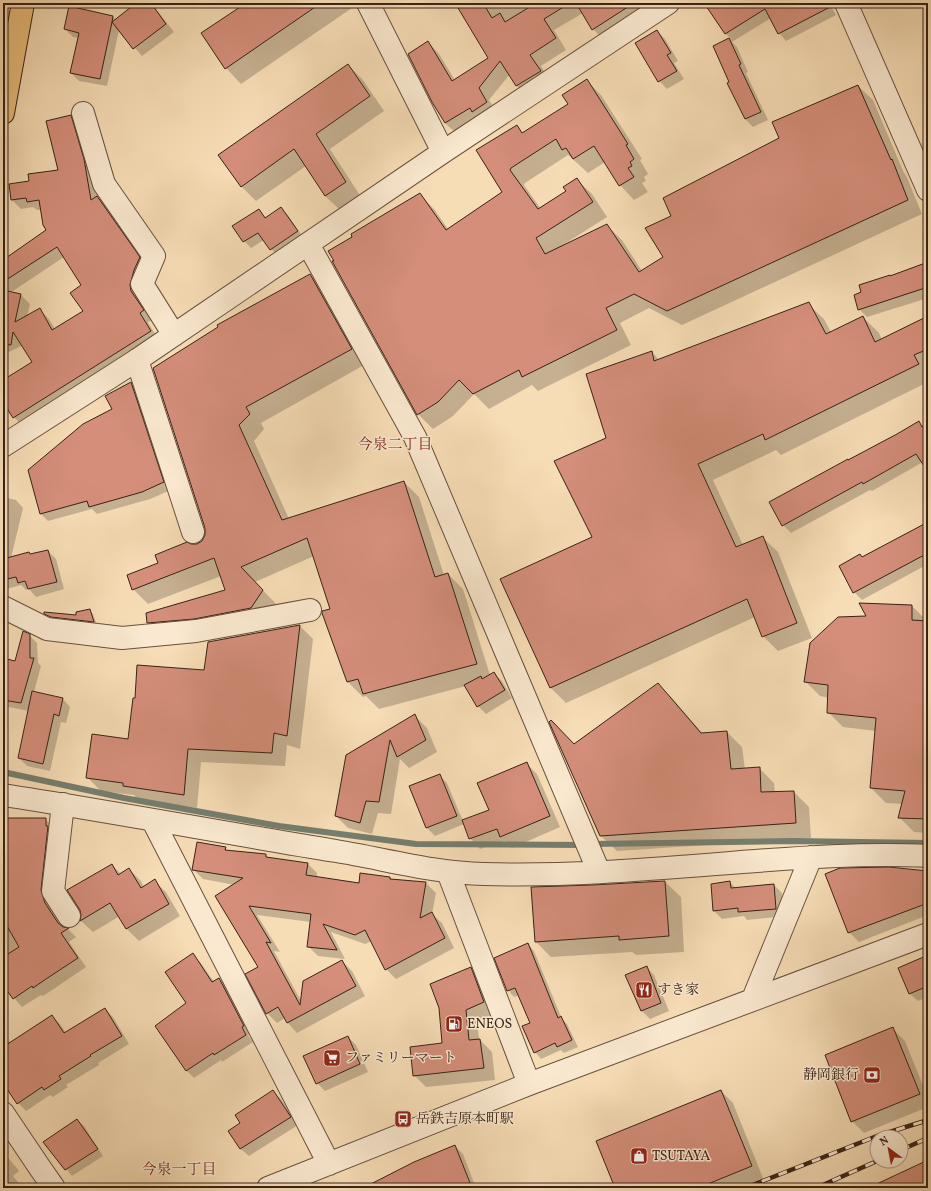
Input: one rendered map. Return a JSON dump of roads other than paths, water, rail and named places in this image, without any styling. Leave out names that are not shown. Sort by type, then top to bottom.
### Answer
[{"type":"main road","points":[[3,113],[23,3]]},
{"type":"street","points":[[368,3],[443,152]]},
{"type":"street","points":[[3,446],[137,360],[443,152],[668,3]]},
{"type":"street","points":[[846,3],[928,190]]},
{"type":"street","points":[[83,113],[104,184],[154,256],[142,284],[174,335]]},
{"type":"street","points":[[308,244],[415,437],[599,872]]},
{"type":"street","points":[[137,360],[193,532]]},
{"type":"street","points":[[3,607],[47,629],[122,638],[196,631],[310,610]]},
{"type":"street","points":[[3,795],[360,855],[448,872],[482,874],[555,874],[811,857],[898,854],[928,856]]},
{"type":"street","points":[[63,804],[53,891],[69,916]]},
{"type":"street","points":[[153,821],[329,1164]]},
{"type":"street","points":[[753,999],[811,857]]},
{"type":"street","points":[[448,872],[529,1084]]},
{"type":"street","points":[[268,1188],[529,1084],[928,934]]},
{"type":"street","points":[[3,1113],[54,1188]]},
{"type":"waterway","points":[[3,772],[124,798],[279,826],[416,844],[583,845]]},
{"type":"waterway","points":[[592,844],[793,841],[928,843]]},
{"type":"railway","points":[[745,1188],[877,1136],[928,1120]]},
{"type":"railway","points":[[909,1146],[928,1138]]},
{"type":"railway","points":[[816,1188],[869,1165]]},
{"type":"place","name":"すき家","points":[[644,990]]},
{"type":"place","name":"ENEOS","points":[[454,1024]]},
{"type":"place","name":"ファミリーマート","points":[[332,1058]]},
{"type":"place","name":"静岡銀行","points":[[872,1075]]},
{"type":"place","name":"岳鉄吉原本町駅","points":[[403,1119]]},
{"type":"place","name":"TSUTAYA","points":[[639,1156]]},
{"type":"district","name":"今泉二丁目","points":[[395,445]]},
{"type":"district","name":"今泉一丁目","points":[[179,1170]]}]
